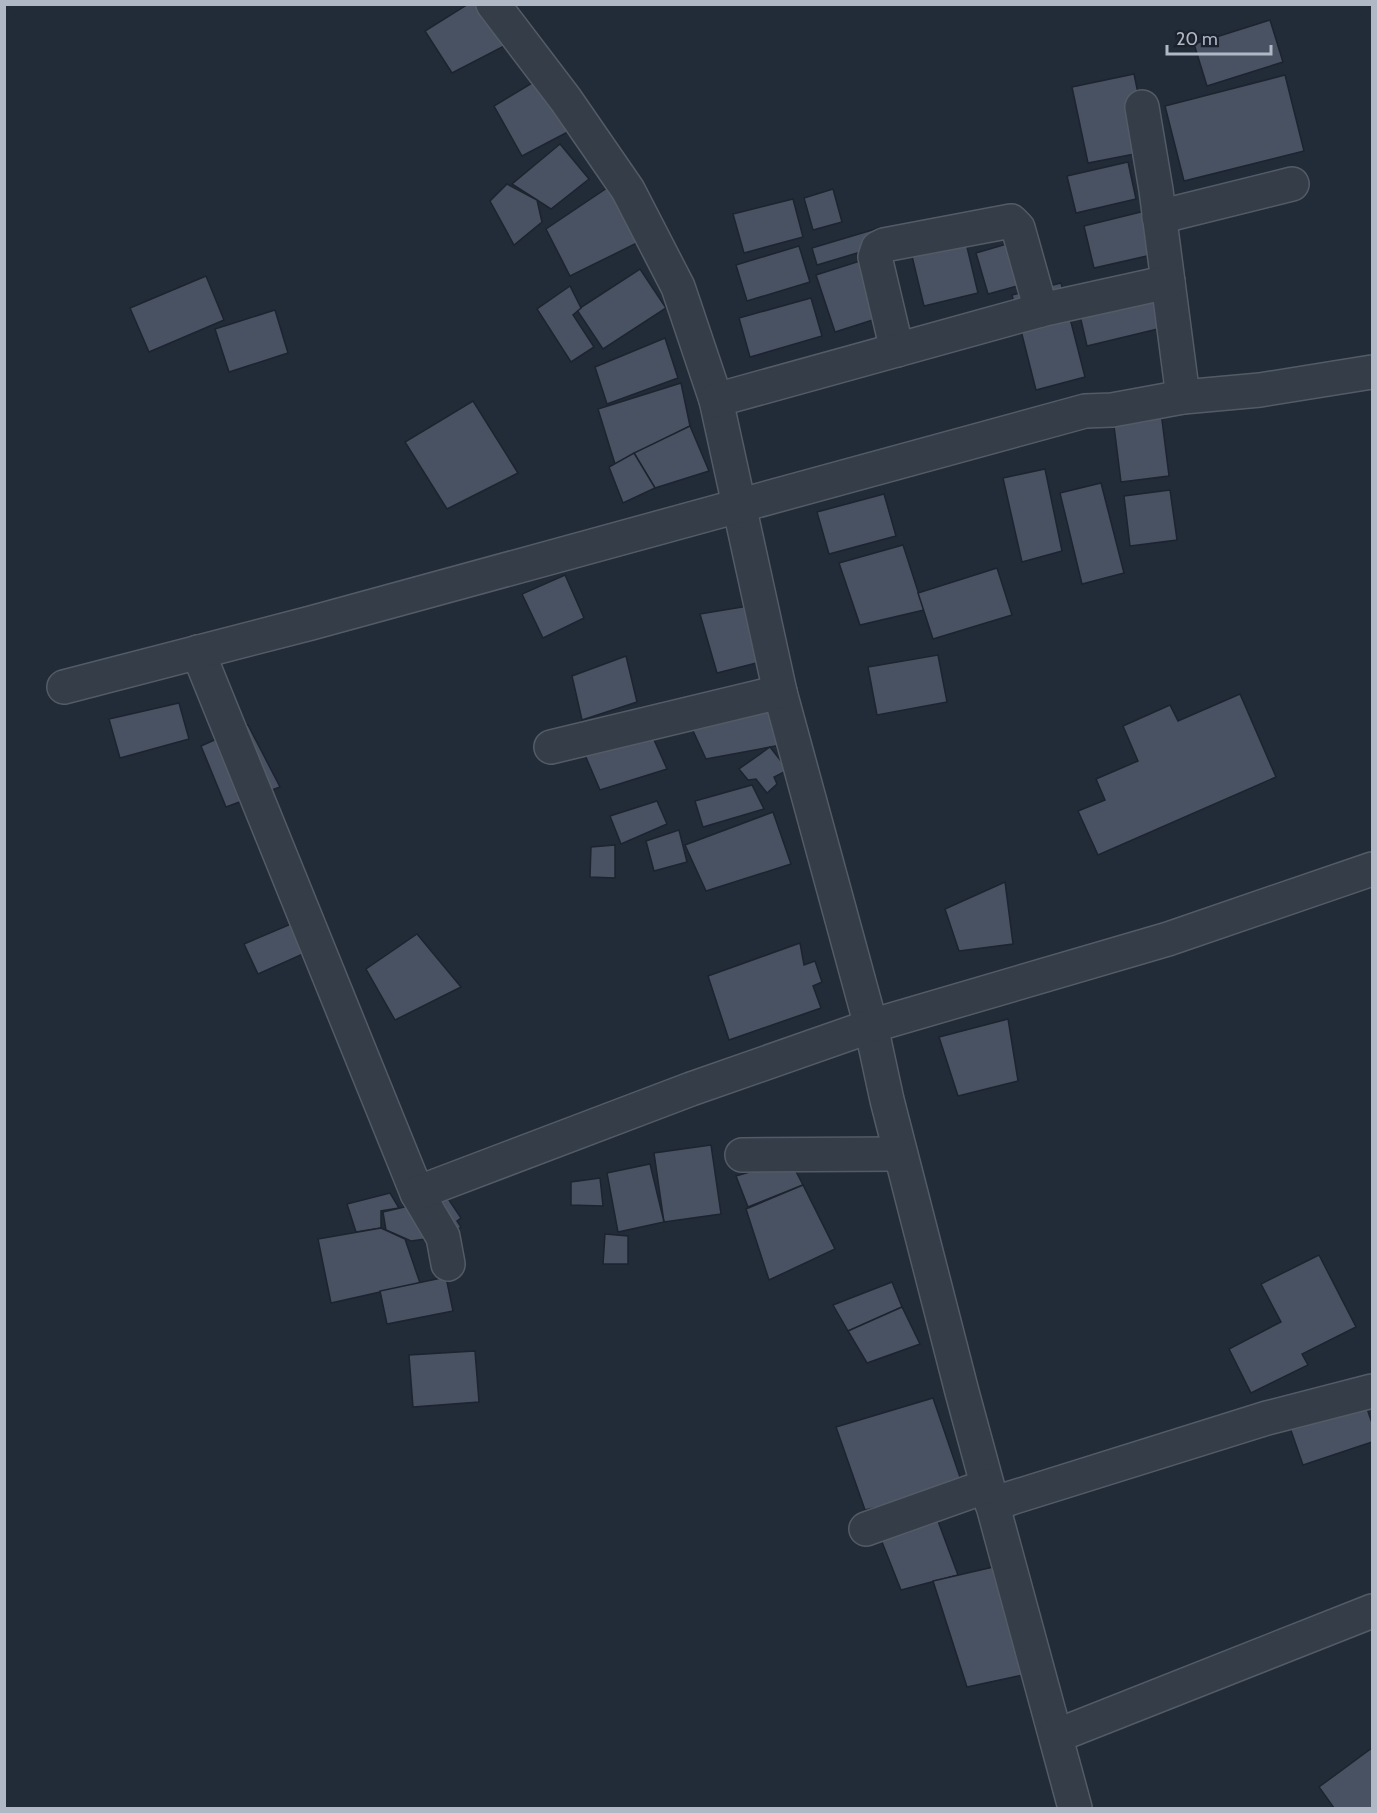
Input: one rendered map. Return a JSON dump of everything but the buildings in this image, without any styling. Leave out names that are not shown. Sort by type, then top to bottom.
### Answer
[{"type":"street","points":[[493,4],[566,100],[628,190],[678,287],[716,400],[780,692],[871,1026],[900,1154],[1075,1809]]},
{"type":"street","points":[[1142,107],[1183,397]]},
{"type":"street","points":[[1159,217],[1292,184]]},
{"type":"street","points":[[897,350],[875,257],[878,248],[884,245],[1011,221],[1018,228],[1041,310]]},
{"type":"street","points":[[716,400],[1041,310],[1168,282]]},
{"type":"street","points":[[64,687],[1086,411],[1112,410],[1183,397],[1260,390],[1372,372]]},
{"type":"street","points":[[198,652],[417,1192],[443,1238],[448,1264]]},
{"type":"street","points":[[551,747],[780,692]]},
{"type":"street","points":[[417,1192],[691,1089],[871,1026],[1168,939],[1372,869]]},
{"type":"street","points":[[742,1155],[900,1154]]},
{"type":"street","points":[[866,1529],[1372,1391]]},
{"type":"street","points":[[1056,1736],[1372,1611]]}]
